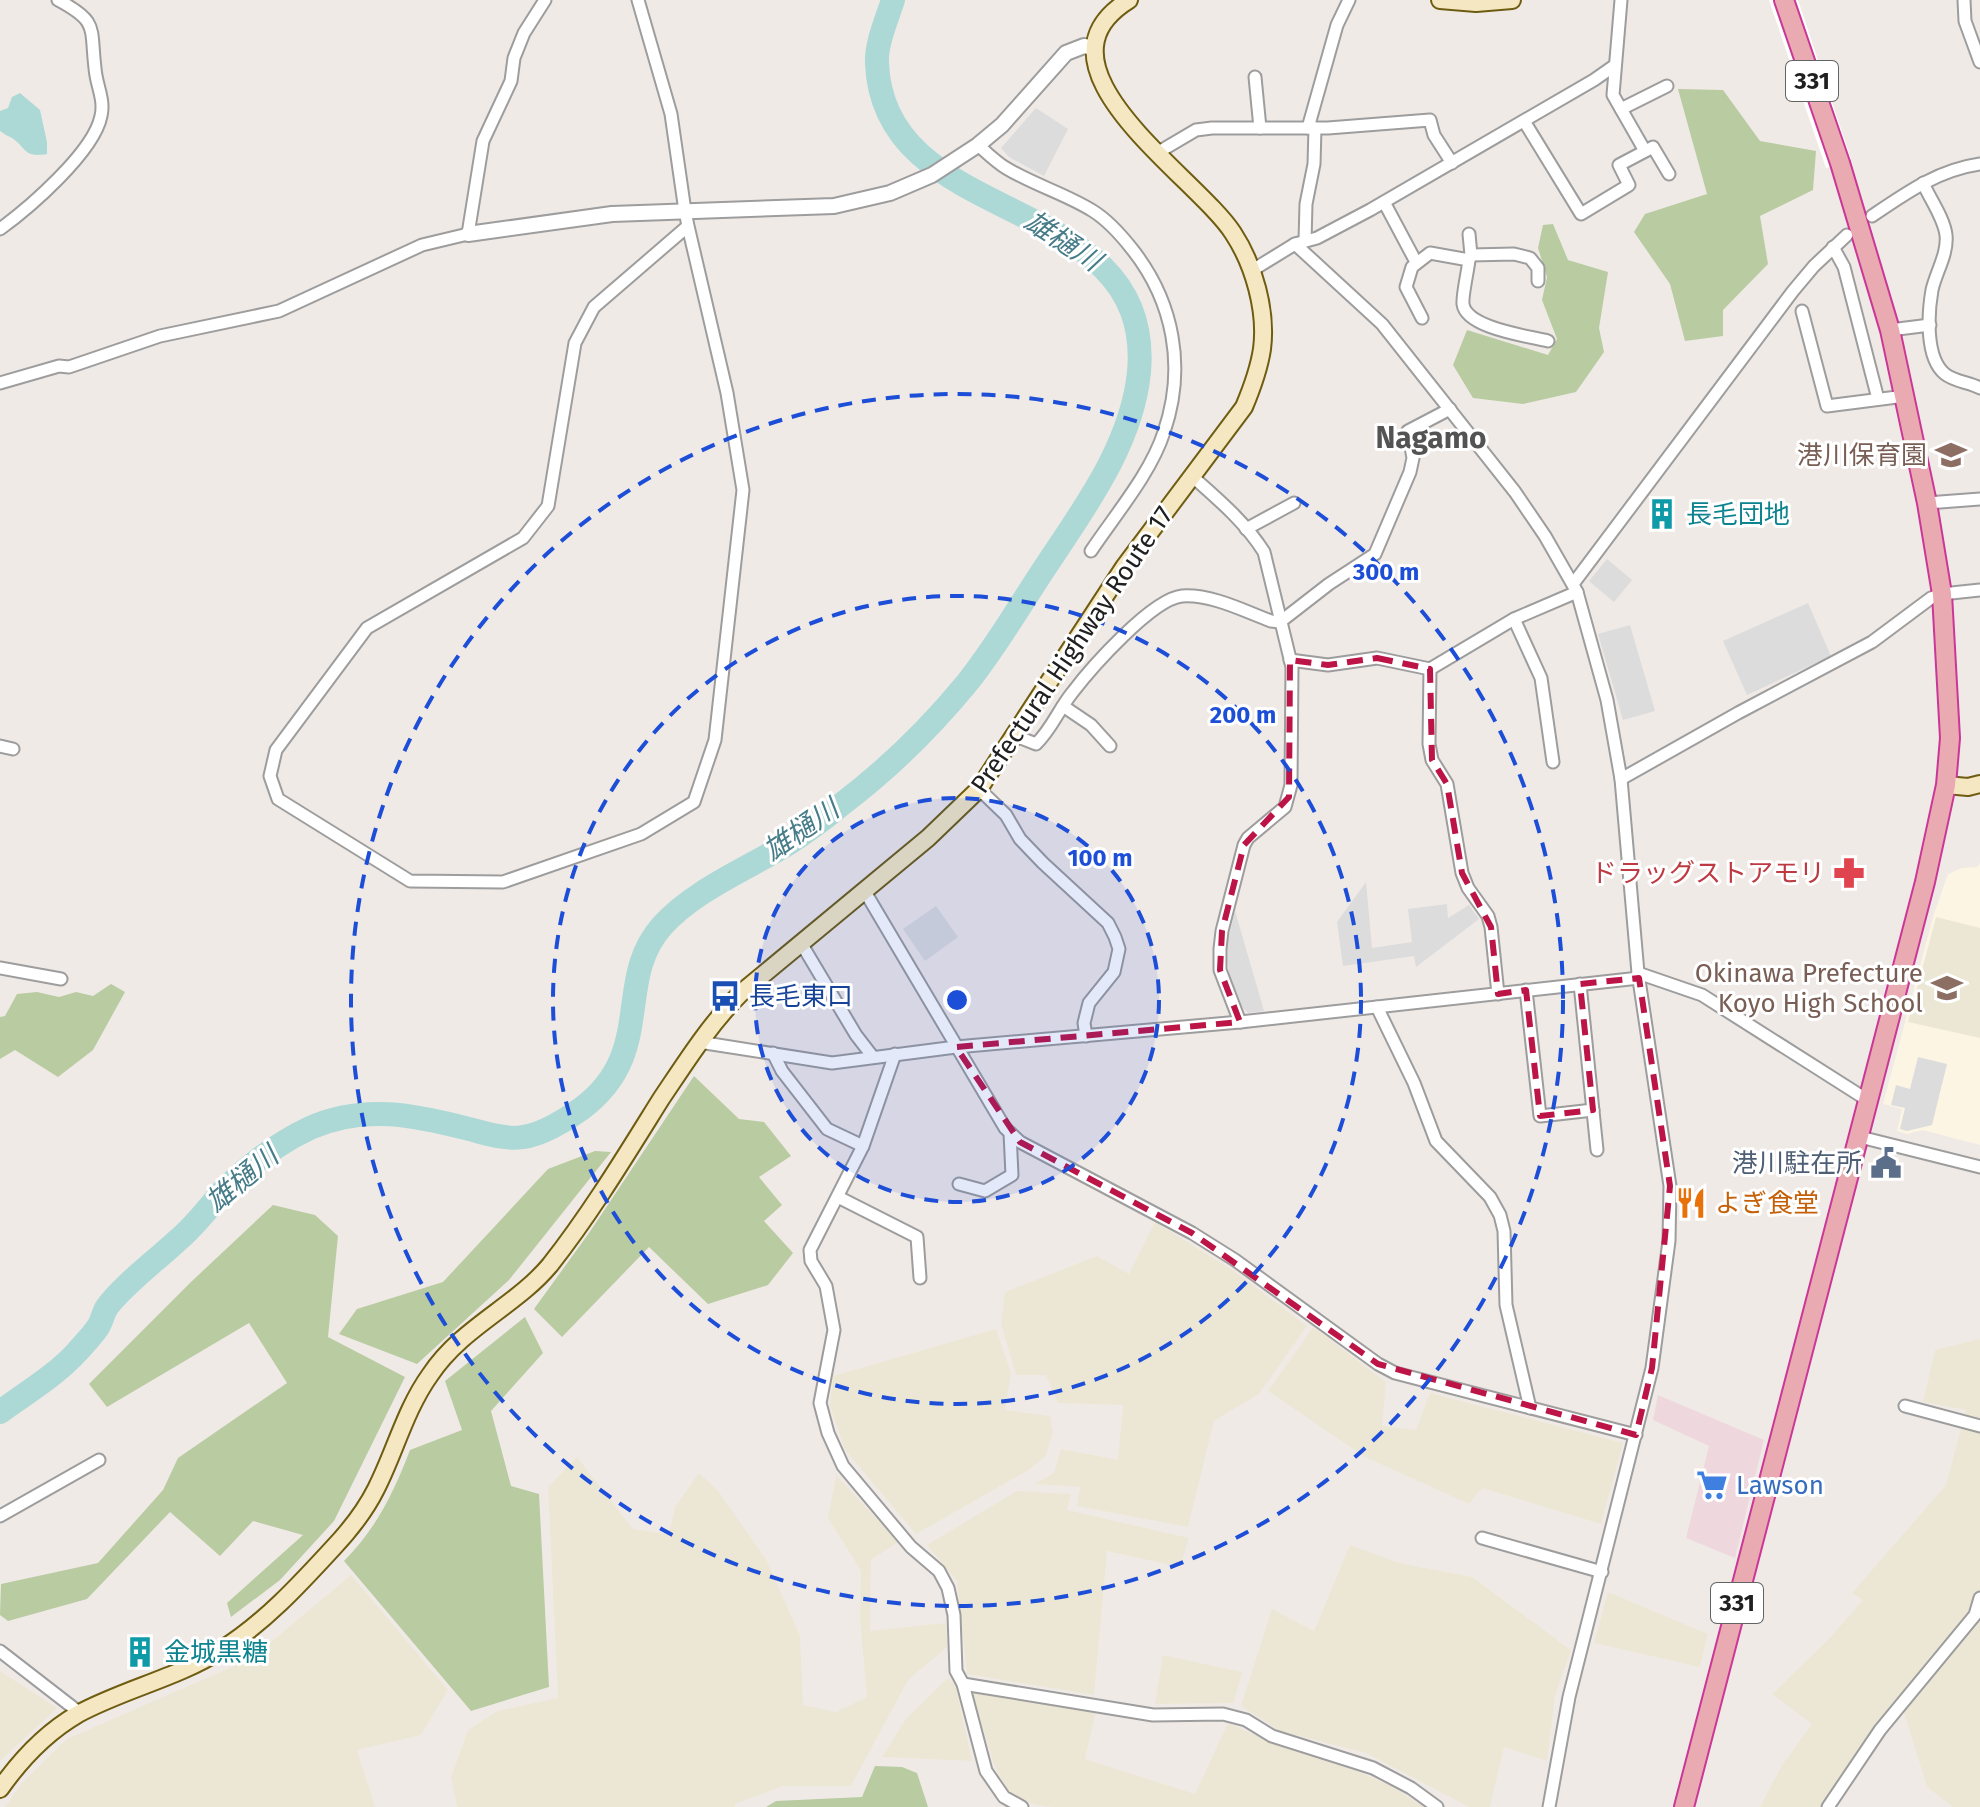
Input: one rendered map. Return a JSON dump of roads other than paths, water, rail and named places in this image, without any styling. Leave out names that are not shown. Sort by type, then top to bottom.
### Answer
[{"type":"highway","name":"331","points":[[1684,1807],[1925,882],[1946,785],[1951,727],[1942,594],[1927,503],[1890,330],[1840,163],[1784,0]]},
{"type":"main road","points":[[1095,48],[1105,18],[1129,0]]},
{"type":"main road","points":[[1440,0],[1476,3],[1512,0]]},
{"type":"main road","name":"Prefectural Highway Route 17","points":[[0,1789],[20,1762],[43,1740],[80,1713],[185,1669],[221,1650],[260,1622],[335,1546],[375,1492],[416,1396],[435,1367],[460,1340],[547,1268],[583,1220],[722,1011],[928,838],[979,789],[1124,567],[1244,407],[1256,376],[1262,347],[1261,311],[1251,271],[1232,232],[1221,218],[1134,128],[1099,78],[1095,48]]},
{"type":"main road","points":[[1946,785],[1968,787],[1980,784]]},
{"type":"street","points":[[0,229],[31,207],[58,180],[91,139],[101,119],[103,101],[95,70],[94,32],[81,13],[58,0]]},
{"type":"street","points":[[468,234],[483,141],[511,81],[514,58],[524,33],[545,0]]},
{"type":"street","points":[[638,0],[671,114],[685,211],[727,393],[743,490],[715,740],[694,802],[641,834],[503,882],[410,881],[278,799],[270,776],[276,750],[367,628],[523,538],[548,506],[575,343],[582,325],[594,307],[688,226]]},
{"type":"street","points":[[1300,242],[1314,164],[1312,128],[1337,25],[1349,0]]},
{"type":"street","points":[[1621,0],[1613,95],[1645,151]]},
{"type":"street","points":[[1964,0],[1965,21],[1980,62]]},
{"type":"street","points":[[0,383],[59,366],[69,367],[160,336],[279,311],[422,245],[468,234],[612,214],[834,206],[890,193],[932,175],[978,145],[1002,125],[1066,53],[1084,46],[1095,48]]},
{"type":"street","points":[[1251,271],[1300,242],[1317,238],[1384,202],[1614,66]]},
{"type":"street","points":[[1255,77],[1260,128]]},
{"type":"street","points":[[1621,109],[1667,86]]},
{"type":"street","points":[[1157,153],[1196,130],[1312,128],[1430,120],[1434,135],[1452,163]]},
{"type":"street","points":[[1524,121],[1581,214],[1629,185],[1619,165],[1653,147],[1669,174]]},
{"type":"street","points":[[978,145],[1003,166],[1095,212],[1118,231],[1157,286],[1170,320],[1175,344],[1175,368],[1172,402],[1164,433],[1138,480],[1091,551]]},
{"type":"street","points":[[1872,216],[1923,183],[1957,168],[1980,164]]},
{"type":"street","points":[[1923,183],[1946,234],[1941,266],[1932,288],[1932,346],[1942,371],[1953,379],[1980,388]]},
{"type":"street","points":[[1384,202],[1416,262]]},
{"type":"street","points":[[1469,234],[1470,258],[1463,304],[1468,314],[1484,326],[1548,341]]},
{"type":"street","points":[[1290,660],[1328,665],[1377,658],[1430,669],[1514,619],[1575,588],[1793,291],[1847,235]]},
{"type":"street","points":[[1300,242],[1382,324],[1515,492],[1545,536],[1575,588],[1607,700],[1621,779],[1639,975],[1670,1186],[1669,1241],[1654,1352],[1569,1697],[1549,1807]]},
{"type":"street","points":[[1833,247],[1844,267],[1878,399]]},
{"type":"street","points":[[1422,318],[1406,287],[1416,262],[1430,253],[1470,258],[1514,254],[1530,258],[1538,268],[1538,281]]},
{"type":"street","points":[[1802,311],[1827,406],[1905,396]]},
{"type":"street","points":[[1890,330],[1930,325]]},
{"type":"street","points":[[1016,736],[1036,744],[1080,684],[1146,614],[1171,599],[1183,596],[1219,601],[1280,622],[1375,554],[1410,472],[1413,458],[1408,431],[1450,409]]},
{"type":"street","points":[[1193,477],[1227,508],[1264,552],[1290,660],[1293,700],[1289,797],[1280,813],[1248,838],[1244,845],[1222,931],[1220,970],[1240,1022]]},
{"type":"street","points":[[1927,503],[1980,499]]},
{"type":"street","points":[[1246,529],[1294,503]]},
{"type":"street","points":[[1621,779],[1872,642],[1931,598],[1980,590]]},
{"type":"street","points":[[1514,619],[1541,678],[1553,762]]},
{"type":"street","points":[[1430,669],[1431,752],[1447,784],[1462,873],[1468,888],[1488,916],[1498,994]]},
{"type":"street","points":[[1063,706],[1091,725],[1110,746]]},
{"type":"street","points":[[0,746],[13,749]]},
{"type":"street","points":[[979,789],[1006,815],[1020,839],[1043,863],[1108,923],[1115,937],[1119,949],[1114,972],[1089,1003],[1084,1023],[1086,1036]]},
{"type":"street","points":[[864,890],[956,1047],[1010,1133],[1020,1142],[1192,1233],[1395,1373],[1636,1435]]},
{"type":"street","points":[[801,943],[856,1035],[873,1057]]},
{"type":"street","points":[[0,968],[61,979]]},
{"type":"street","points":[[699,1042],[832,1063],[956,1047],[1240,1022],[1498,994],[1639,975],[1702,995],[1869,1101]]},
{"type":"street","points":[[1580,984],[1597,1150]]},
{"type":"street","points":[[1526,990],[1540,1116],[1593,1110]]},
{"type":"street","points":[[1377,1007],[1414,1083],[1436,1141],[1490,1197],[1500,1215],[1504,1231],[1506,1305],[1530,1408]]},
{"type":"street","points":[[773,1053],[782,1071],[827,1129],[863,1146]]},
{"type":"street","points":[[895,1054],[863,1146],[810,1250],[811,1261],[826,1286],[834,1330],[820,1403],[828,1433],[843,1466],[911,1547],[939,1571],[948,1588],[954,1615],[956,1671],[963,1684],[986,1771],[1004,1797],[1022,1807]]},
{"type":"street","points":[[959,1184],[985,1191],[1012,1175],[1010,1133]]},
{"type":"street","points":[[1860,1137],[1980,1167]]},
{"type":"street","points":[[838,1197],[917,1237],[920,1278]]},
{"type":"street","points":[[1905,1406],[1980,1426]]},
{"type":"street","points":[[0,1516],[99,1460]]},
{"type":"street","points":[[1482,1538],[1602,1572]]},
{"type":"street","points":[[1828,1807],[1880,1730],[1975,1615],[1980,1598]]},
{"type":"street","points":[[0,1651],[80,1713]]},
{"type":"street","points":[[963,1684],[1153,1715],[1223,1714],[1246,1720],[1272,1736],[1373,1768],[1411,1788],[1437,1807]]},
{"type":"water","points":[[20,93],[40,110],[47,154],[29,153],[0,131],[0,111],[8,108],[12,97]]},
{"type":"waterway","name":"雄樋川","points":[[0,1412],[68,1361],[96,1330],[114,1299],[190,1229],[222,1192],[263,1156],[298,1134],[350,1116],[389,1114],[516,1138],[545,1130],[581,1109],[604,1087],[619,1065],[627,1041],[639,970],[648,947],[662,926],[690,901],[816,824],[876,777],[923,732],[988,655],[1091,498],[1117,449],[1135,399],[1139,372],[1133,313],[1106,270],[1065,238],[967,187],[923,157],[891,117],[877,55],[893,0]]},
{"type":"place","name":"港川保育園","points":[[1951,455]]},
{"type":"place","name":"長毛団地","points":[[1662,514]]},
{"type":"place","name":"ドラッグストアモリ","points":[[1849,873]]},
{"type":"place","name":"Okinawa Prefecture Koyo High School","points":[[1947,988]]},
{"type":"place","name":"長毛東口","points":[[725,996]]},
{"type":"place","name":"港川駐在所","points":[[1886,1163]]},
{"type":"place","name":"よぎ食堂","points":[[1691,1203]]},
{"type":"place","name":"Lawson","points":[[1712,1485]]},
{"type":"place","name":"金城黒糖","points":[[140,1652]]},
{"type":"district","name":"Nagamo","points":[[1431,438]]}]
